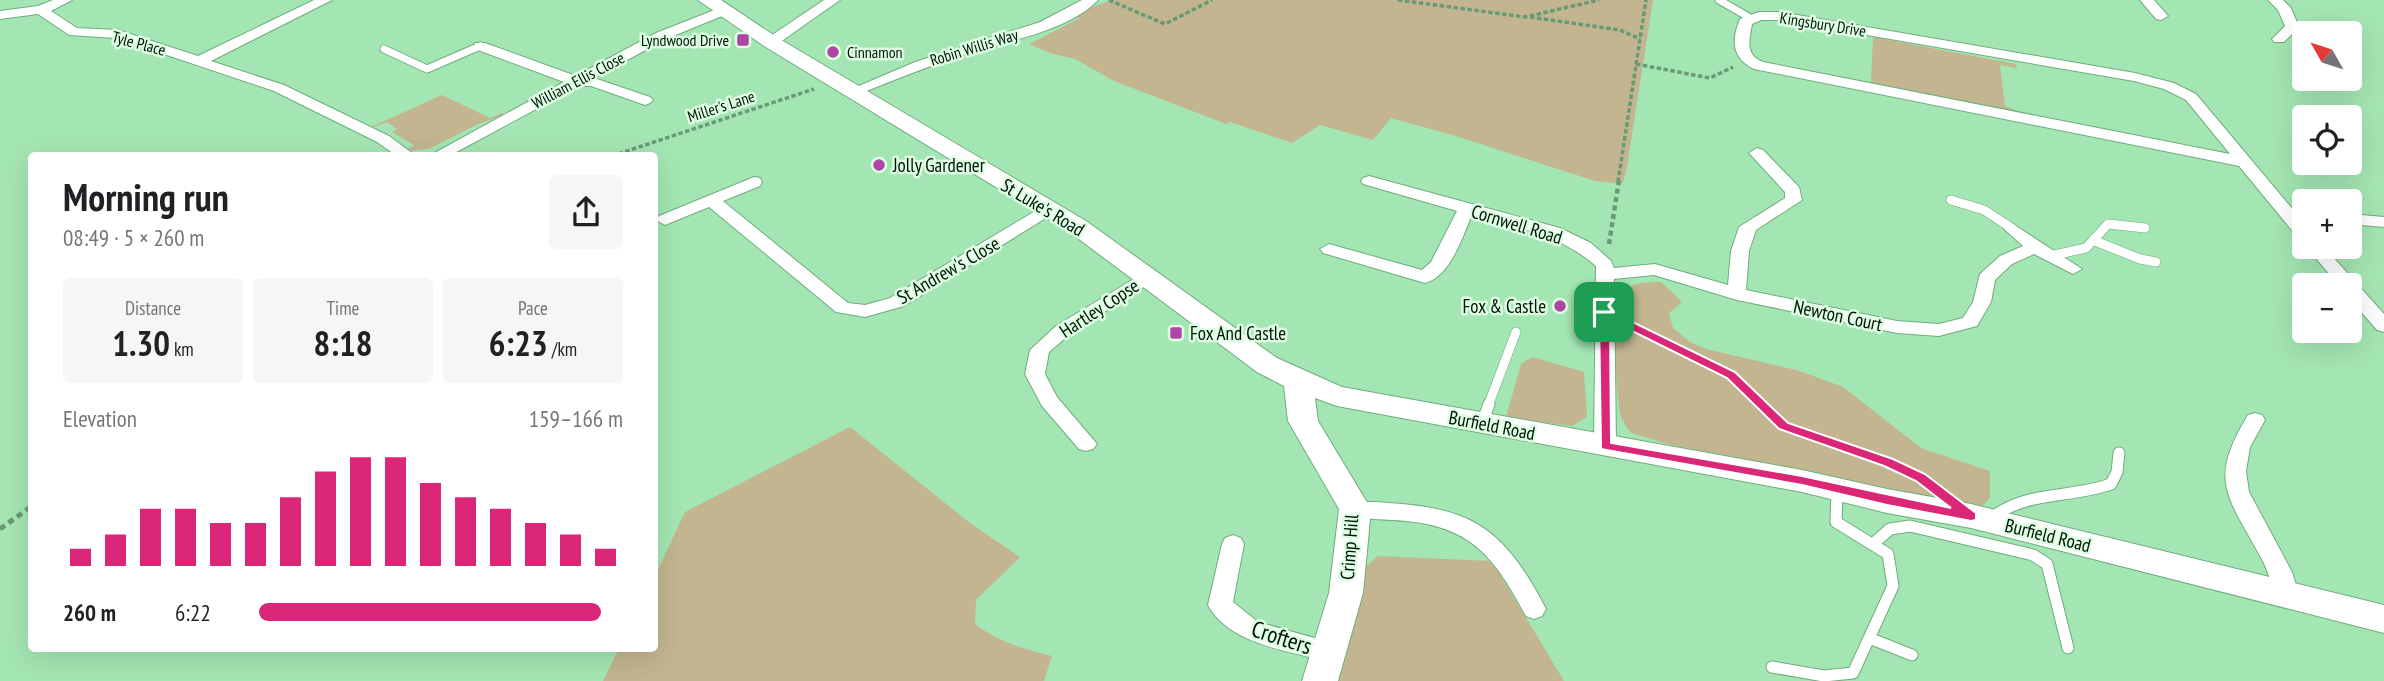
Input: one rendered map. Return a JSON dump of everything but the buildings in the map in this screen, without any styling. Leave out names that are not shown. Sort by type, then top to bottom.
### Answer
[{"type":"main road","name":"St Luke's Road","points":[[715,5],[1048,211],[1077,226],[1267,365],[1298,381]]},
{"type":"main road","name":"Burfield Road","points":[[1298,381],[1337,396],[1980,518],[2384,619]]},
{"type":"main road","name":"Crimp Hill","points":[[1298,381],[1303,421],[1354,509],[1346,593],[1325,666]]},
{"type":"street","points":[[0,15],[41,10],[65,0]]},
{"type":"street","points":[[201,60],[325,0]]},
{"type":"street","points":[[771,41],[833,0]]},
{"type":"street","name":"Robin Willis Way","points":[[846,86],[1042,26],[1072,14],[1091,0]]},
{"type":"street","points":[[2147,0],[2161,16]]},
{"type":"street","points":[[2275,0],[2284,8],[2292,27],[2279,38]]},
{"type":"street","name":"William Ellis Close","points":[[444,152],[715,5]]},
{"type":"street","name":"Tyle Place","points":[[41,10],[74,32],[118,34],[201,60]]},
{"type":"street","name":"Kingsbury Drive","points":[[1746,61],[1741,52],[1745,22],[1759,16],[1780,16],[2135,77],[2169,86],[2191,97],[2292,220]]},
{"type":"street","points":[[480,46],[576,81],[593,82],[645,100]]},
{"type":"street","points":[[201,60],[279,88],[383,139],[402,152]]},
{"type":"street","points":[[1746,61],[1759,66],[2245,162]]},
{"type":"street","points":[[1737,294],[1740,251],[1748,227],[1794,200],[1793,191],[1757,153]]},
{"type":"street","name":"Cornwell Road","points":[[1369,181],[1555,232],[1585,247],[1605,270]]},
{"type":"street","points":[[665,220],[754,182]]},
{"type":"street","name":"St Andrew's Close","points":[[712,201],[843,308],[864,311],[897,302],[1048,211]]},
{"type":"street","points":[[1329,249],[1425,277],[1439,265],[1467,208]]},
{"type":"street","points":[[2287,214],[2292,215]]},
{"type":"street","points":[[2362,220],[2384,222]]},
{"type":"street","points":[[2013,229],[2073,269]]},
{"type":"street","name":"Newton Court","points":[[1605,270],[1655,269],[1737,294],[1897,327],[1939,330],[1970,322],[1982,302],[1986,278],[2006,260],[2043,251]]},
{"type":"street","points":[[2325,259],[2338,273]]},
{"type":"street","points":[[1605,270],[1605,446]]},
{"type":"street","name":"Hartley Copse","points":[[1086,444],[1049,401],[1035,374],[1040,350],[1063,330],[1147,276]]},
{"type":"street","points":[[2362,301],[2384,326]]},
{"type":"street","points":[[2255,420],[2240,440],[2236,465],[2237,484],[2245,512],[2277,566],[2287,595]]},
{"type":"street","points":[[1354,509],[1410,512],[1449,519],[1478,535],[1499,553],[1534,609]]},
{"type":"street","name":"Crofters","points":[[1233,544],[1220,605],[1250,630],[1325,666]]},
{"type":"lane","points":[[1719,0],[1752,19]]},
{"type":"lane","points":[[384,49],[427,69],[480,46]]},
{"type":"lane","points":[[1951,200],[1984,210],[2013,229]]},
{"type":"lane","points":[[2043,251],[2086,247],[2095,241],[2098,232],[2108,224],[2145,228]]},
{"type":"lane","points":[[2095,241],[2140,260],[2156,262]]},
{"type":"lane","points":[[1482,423],[1516,332]]},
{"type":"lane","points":[[1980,518],[2024,499],[2099,490],[2111,484],[2117,472],[2119,453]]},
{"type":"lane","points":[[1772,667],[1830,679],[1846,677],[1853,673],[1893,586],[1888,554],[1874,543],[1841,528],[1836,522],[1837,489]]},
{"type":"lane","points":[[1874,543],[1887,530],[1897,526],[1910,526],[2033,555],[2047,564],[2068,648]]},
{"type":"lane","points":[[1869,638],[1912,655]]},
{"type":"path","points":[[1109,0],[1165,24],[1212,0]]},
{"type":"path","points":[[1398,0],[1620,30],[1640,39]]},
{"type":"path","points":[[1525,17],[1599,0]]},
{"type":"path","points":[[1605,270],[1646,0]]},
{"type":"path","points":[[1636,64],[1710,78],[1746,61]]},
{"type":"path","name":"Miller's Lane","points":[[625,152],[846,86]]},
{"type":"path","points":[[1604,312],[1731,375],[1783,426],[1921,477],[1980,518]]},
{"type":"path","points":[[0,529],[28,509]]},
{"type":"shaded area","points":[[1112,0],[1653,0],[1626,173],[1622,184],[1595,181],[1391,118],[1373,140],[1320,125],[1292,143],[1230,122],[1226,124],[1114,81],[1075,59],[1029,44],[1080,18],[1072,14]]},
{"type":"shaded area","points":[[1873,37],[2016,64],[2017,68],[2000,65],[2005,106],[2022,113],[2014,114],[1871,83]]},
{"type":"shaded area","points":[[442,95],[490,118],[502,113],[505,115],[478,124],[429,149],[406,150],[414,145],[392,132],[397,129],[387,122],[362,131]]},
{"type":"shaded area","points":[[1661,282],[1682,302],[1669,313],[1673,328],[1690,342],[1706,349],[1800,371],[1843,387],[1921,448],[1990,471],[1990,498],[1977,511],[1811,472],[1671,445],[1631,433],[1622,419],[1618,395],[1618,304],[1628,287]]},
{"type":"shaded area","points":[[1532,357],[1584,372],[1587,417],[1572,426],[1506,417],[1521,364]]},
{"type":"shaded area","points":[[850,427],[970,523],[1020,557],[976,600],[975,624],[1012,644],[1052,656],[1044,681],[603,681],[618,652],[658,652],[658,570],[685,512]]},
{"type":"shaded area","points":[[1378,556],[1492,561],[1564,681],[1334,681],[1364,568]]},
{"type":"place","name":"Lyndwood Drive","points":[[743,40]]},
{"type":"place","name":"Cinnamon","points":[[833,52]]},
{"type":"place","name":"Jolly Gardener","points":[[879,165]]},
{"type":"place","name":"Fox & Castle","points":[[1560,306]]},
{"type":"place","name":"Fox And Castle","points":[[1176,333]]},
{"type":"route","points":[[1604,312],[1731,375],[1783,426],[1921,477],[1971,516],[1887,501],[1802,481],[1605,446],[1604,312]]}]
